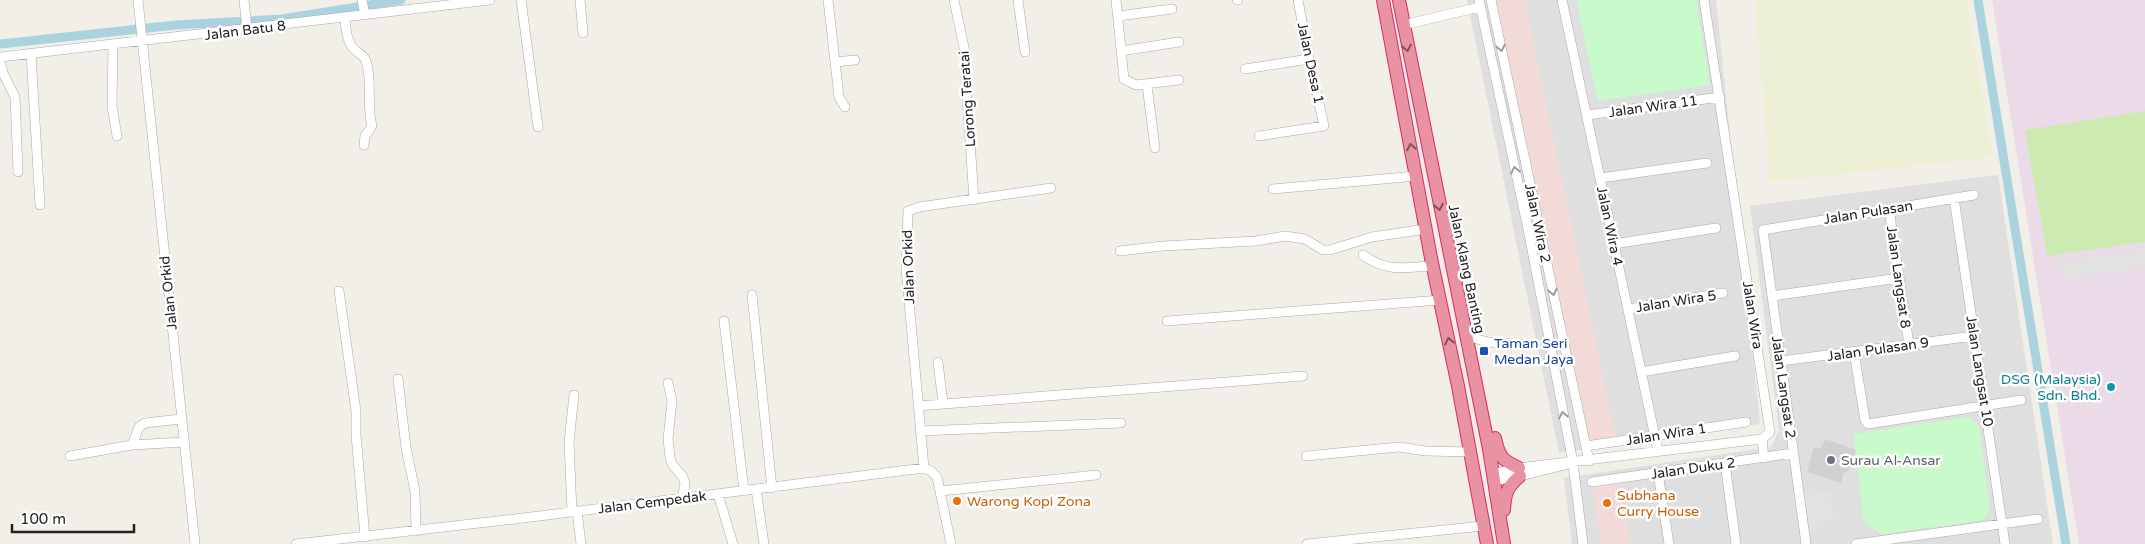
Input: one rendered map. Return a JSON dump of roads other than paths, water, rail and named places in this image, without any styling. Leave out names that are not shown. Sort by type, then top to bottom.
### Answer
[{"type":"highway","points":[[1383,0],[1488,544]]},
{"type":"highway","name":"Jalan Klang Banting","points":[[1399,0],[1471,356],[1506,544]]},
{"type":"highway","points":[[1471,356],[1486,401],[1499,453],[1503,460],[1520,472],[1504,496],[1506,544]]},
{"type":"highway","points":[[1456,375],[1481,467],[1494,476],[1488,480],[1484,488],[1488,544]]},
{"type":"street","name":"Jalan Orkid","points":[[138,0],[195,544]]},
{"type":"street","points":[[244,0],[246,26]]},
{"type":"street","name":"Jalan Batu 8","points":[[0,58],[113,45],[141,38],[246,26],[345,18],[363,8],[490,0]]},
{"type":"street","points":[[521,0],[538,127]]},
{"type":"street","points":[[580,0],[583,33]]},
{"type":"street","points":[[823,0],[826,32]]},
{"type":"street","points":[[828,0],[839,97],[845,107]]},
{"type":"street","name":"Lorong Teratai","points":[[954,0],[966,60],[974,200]]},
{"type":"street","points":[[1018,0],[1025,52]]},
{"type":"street","points":[[1116,0],[1124,79],[1136,85],[1179,80]]},
{"type":"street","name":"Jalan Desa 1","points":[[1259,136],[1324,126],[1308,59],[1298,0]]},
{"type":"street","name":"Jalan Wira 2","points":[[1491,0],[1589,461]]},
{"type":"street","name":"Jalan Wira 4","points":[[1562,0],[1658,451]]},
{"type":"street","name":"Jalan Wira","points":[[1704,0],[1770,432],[1762,439]]},
{"type":"street","points":[[1403,25],[1480,4],[1529,234],[1573,463],[1583,544]]},
{"type":"street","points":[[1118,16],[1172,9]]},
{"type":"street","points":[[345,18],[346,35],[350,43],[365,59],[368,72],[369,117],[372,126],[365,136],[364,145]]},
{"type":"street","points":[[1122,51],[1179,42]]},
{"type":"street","points":[[113,45],[112,106],[117,136]]},
{"type":"street","points":[[31,54],[40,205]]},
{"type":"street","points":[[1245,69],[1308,59]]},
{"type":"street","points":[[835,62],[855,60]]},
{"type":"street","points":[[0,62],[3,74],[15,97],[18,172]]},
{"type":"street","points":[[1147,85],[1155,148]]},
{"type":"street","name":"Jalan Wira 11","points":[[1587,116],[1720,96]]},
{"type":"street","points":[[1600,178],[1707,163]]},
{"type":"street","points":[[1273,190],[1416,176]]},
{"type":"street","name":"Jalan Orkid","points":[[924,468],[906,268],[906,214],[910,210],[919,207],[1051,188]]},
{"type":"street","name":"Jalan Pulasan","points":[[1763,230],[1974,194]]},
{"type":"street","name":"Jalan Langsat 10","points":[[1954,198],[2005,544]]},
{"type":"street","name":"Jalan Langsat 8","points":[[1889,209],[1909,345]]},
{"type":"street","points":[[1614,244],[1716,228]]},
{"type":"street","points":[[1120,251],[1163,246],[1256,241],[1285,236],[1305,239],[1323,250],[1330,250],[1372,237],[1426,229]]},
{"type":"street","name":"Jalan Langsat 2","points":[[1763,230],[1806,544]]},
{"type":"street","points":[[1363,255],[1375,264],[1388,268],[1433,266]]},
{"type":"street","points":[[1772,296],[1899,278]]},
{"type":"street","points":[[339,292],[356,411],[357,454],[365,537]]},
{"type":"street","name":"Jalan Wira 5","points":[[1628,309],[1723,294]]},
{"type":"street","points":[[752,295],[772,488]]},
{"type":"street","points":[[1167,322],[1441,300]]},
{"type":"street","points":[[724,321],[744,491]]},
{"type":"street","points":[[1466,336],[1488,342],[1532,345]]},
{"type":"street","name":"Jalan Pulasan 9","points":[[1781,362],[1974,336]]},
{"type":"street","points":[[1854,352],[1865,420],[1868,424],[2021,400]]},
{"type":"street","points":[[1641,372],[1735,356]]},
{"type":"street","points":[[938,362],[943,404]]},
{"type":"street","points":[[918,406],[1303,376]]},
{"type":"street","points":[[398,379],[406,448],[415,491],[416,531]]},
{"type":"street","points":[[668,383],[672,401],[668,439],[670,457],[672,464],[683,477],[685,484],[682,498]]},
{"type":"street","points":[[574,395],[569,442],[575,512],[581,544]]},
{"type":"street","points":[[132,446],[140,427],[145,423],[181,419]]},
{"type":"street","name":"Jalan Wira 1","points":[[1586,446],[1746,422]]},
{"type":"street","points":[[920,432],[1122,423]]},
{"type":"street","points":[[1494,476],[1497,472],[1520,472],[1658,451],[1762,439],[1764,458]]},
{"type":"street","points":[[70,456],[132,446],[184,442]]},
{"type":"street","points":[[1306,456],[1399,447],[1470,452]]},
{"type":"street","name":"Jalan Duku 2","points":[[1592,482],[1794,453]]},
{"type":"street","points":[[1725,463],[1736,544]]},
{"type":"street","points":[[924,468],[934,473],[940,491],[951,544]]},
{"type":"street","name":"Jalan Cempedak","points":[[296,544],[575,512],[924,468]]},
{"type":"street","points":[[1658,473],[1669,544]]},
{"type":"street","points":[[940,491],[1096,475]]},
{"type":"street","points":[[756,489],[764,544]]},
{"type":"street","points":[[718,494],[733,544]]},
{"type":"street","points":[[1856,544],[2038,519]]},
{"type":"street","points":[[1307,544],[1483,526]]},
{"type":"waterway","points":[[0,44],[176,25],[282,19],[401,0]]},
{"type":"waterway","points":[[1978,0],[2066,544]]},
{"type":"place","name":"Taman Seri Medan Jaya","points":[[1484,351]]},
{"type":"place","name":"DSG (Malaysia) Sdn. Bhd.","points":[[2111,387]]},
{"type":"place","name":"Surau Al-Ansar","points":[[1831,460]]},
{"type":"place","name":"Warong Kopi Zona","points":[[957,501]]},
{"type":"place","name":"Subhana Curry House","points":[[1607,503]]}]
